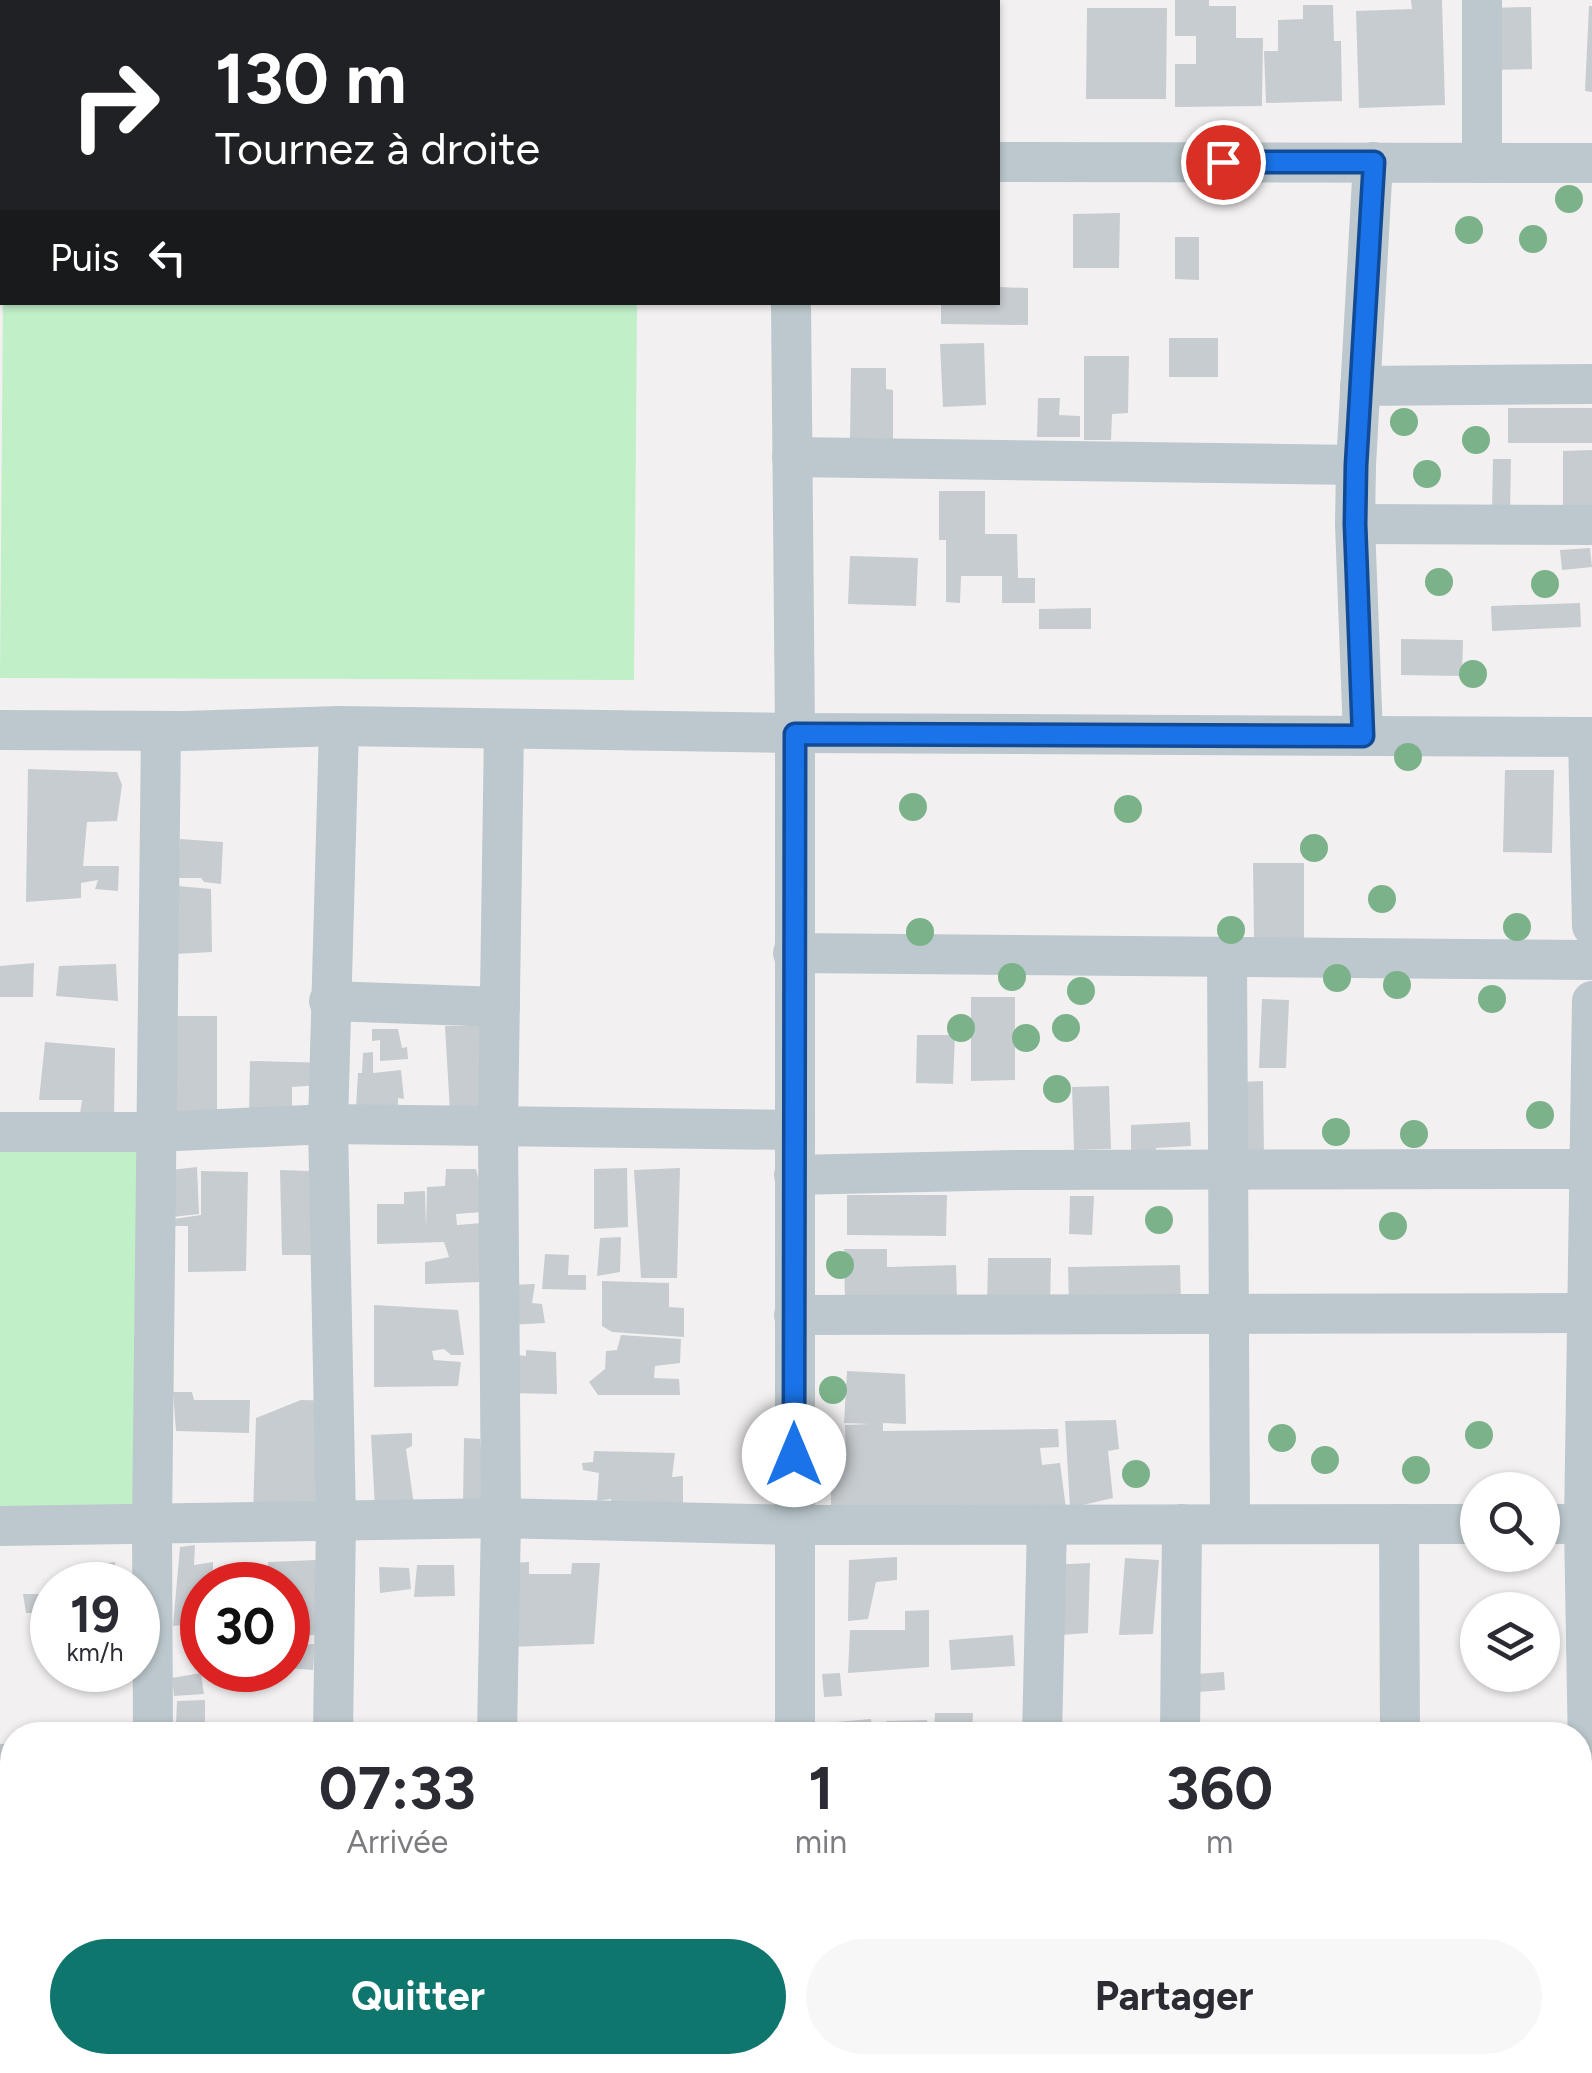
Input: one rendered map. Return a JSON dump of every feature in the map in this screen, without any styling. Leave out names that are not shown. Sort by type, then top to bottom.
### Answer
[{"type":"street","points":[[1482,0],[1482,162]]},
{"type":"street","points":[[1000,162],[1592,163]]},
{"type":"street","points":[[1363,736],[1356,465],[1374,162]]},
{"type":"street","points":[[792,305],[795,1722]]},
{"type":"street","points":[[1360,386],[1592,384]]},
{"type":"street","points":[[792,457],[1356,465]]},
{"type":"street","points":[[1355,524],[1592,525]]},
{"type":"street","points":[[332,1722],[336,1519],[328,1124],[338,726]]},
{"type":"street","points":[[0,730],[338,726],[795,734],[1590,737],[1592,926]]},
{"type":"street","points":[[497,1722],[501,1518],[498,1128],[504,729]]},
{"type":"street","points":[[153,1722],[161,731]]},
{"type":"street","points":[[793,953],[1592,960]]},
{"type":"street","points":[[1227,956],[1230,1524]]},
{"type":"street","points":[[1590,1722],[1587,1313],[1592,1001]]},
{"type":"street","points":[[330,1002],[500,1007]]},
{"type":"street","points":[[0,1132],[156,1132],[328,1124],[793,1130]]},
{"type":"street","points":[[794,1175],[1228,1170],[1591,1145]]},
{"type":"street","points":[[794,1315],[1587,1313]]},
{"type":"street","points":[[0,1526],[501,1518],[795,1525],[1460,1524]]},
{"type":"street","points":[[1042,1722],[1046,1524]]},
{"type":"street","points":[[1180,1722],[1182,1524]]},
{"type":"street","points":[[1400,1524],[1400,1722]]},
{"type":"street","points":[[1560,1524],[1588,1524]]},
{"type":"green space","points":[[3,305],[637,305],[634,680],[0,678]]},
{"type":"green space","points":[[0,1146],[139,1146],[137,1514],[0,1514]]},
{"type":"building","points":[[1175,0],[1209,0],[1209,6],[1236,6],[1236,38],[1263,38],[1262,106],[1175,107],[1175,64],[1196,64],[1196,36],[1175,36]]},
{"type":"building","points":[[1411,0],[1442,0],[1445,105],[1359,108],[1356,11],[1412,9]]},
{"type":"building","points":[[1303,5],[1333,5],[1334,41],[1341,41],[1342,101],[1266,103],[1264,51],[1278,51],[1278,20],[1303,19]]},
{"type":"building","points":[[1592,6],[1592,92],[1585,91]]},
{"type":"building","points":[[1531,7],[1532,69],[1489,70],[1488,8]]},
{"type":"building","points":[[1087,8],[1167,8],[1166,99],[1086,99]]},
{"type":"building","points":[[1120,213],[1119,268],[1073,268],[1073,214]]},
{"type":"building","points":[[1175,237],[1199,237],[1199,280],[1175,279]]},
{"type":"building","points":[[1000,287],[1028,288],[1028,325],[941,324],[941,305],[1000,305]]},
{"type":"building","points":[[1169,338],[1218,338],[1218,377],[1169,377]]},
{"type":"building","points":[[984,343],[986,405],[943,407],[940,344]]},
{"type":"building","points":[[1084,356],[1129,356],[1128,413],[1112,414],[1111,440],[1084,440]]},
{"type":"building","points":[[851,368],[886,368],[886,389],[893,390],[893,439],[850,439]]},
{"type":"building","points":[[1038,398],[1060,398],[1059,415],[1080,416],[1080,437],[1037,437]]},
{"type":"building","points":[[1508,408],[1592,408],[1592,443],[1508,443]]},
{"type":"building","points":[[1592,450],[1592,514],[1563,514],[1563,451]]},
{"type":"building","points":[[1493,459],[1511,459],[1510,513],[1492,513]]},
{"type":"building","points":[[939,491],[985,491],[985,534],[1017,534],[1018,578],[1035,578],[1035,603],[1002,603],[1002,576],[961,576],[960,603],[946,602],[946,540],[939,540]]},
{"type":"building","points":[[1590,548],[1592,567],[1562,570],[1560,550]]},
{"type":"building","points":[[850,556],[918,558],[916,606],[848,604]]},
{"type":"building","points":[[1580,603],[1581,627],[1492,631],[1491,606]]},
{"type":"building","points":[[1091,608],[1091,629],[1039,629],[1039,609]]},
{"type":"building","points":[[1401,639],[1463,640],[1462,676],[1401,675]]},
{"type":"building","points":[[28,769],[117,772],[122,785],[117,821],[87,822],[83,866],[119,866],[118,891],[95,889],[98,880],[81,883],[81,898],[26,902]]},
{"type":"building","points":[[1505,770],[1554,770],[1552,853],[1503,852]]},
{"type":"building","points":[[180,839],[223,842],[221,884],[201,878],[177,878]]},
{"type":"building","points":[[1253,863],[1304,863],[1304,940],[1254,941]]},
{"type":"building","points":[[178,886],[211,889],[212,952],[176,954]]},
{"type":"building","points":[[34,963],[33,997],[0,997],[0,966]]},
{"type":"building","points":[[116,964],[118,1001],[56,996],[59,966]]},
{"type":"building","points":[[971,997],[1015,997],[1015,1080],[971,1081]]},
{"type":"building","points":[[1262,999],[1289,1000],[1286,1068],[1259,1068]]},
{"type":"building","points":[[175,1016],[217,1016],[217,1112],[169,1113]]},
{"type":"building","points":[[445,1026],[483,1026],[479,1116],[450,1112]]},
{"type":"building","points":[[372,1029],[398,1029],[408,1059],[380,1061],[380,1040],[372,1041]]},
{"type":"building","points":[[917,1035],[955,1035],[953,1084],[916,1083]]},
{"type":"building","points":[[45,1042],[115,1048],[114,1119],[80,1114],[82,1100],[39,1100]]},
{"type":"building","points":[[373,1052],[373,1073],[401,1070],[404,1099],[398,1098],[398,1122],[355,1126],[358,1073],[362,1073],[363,1053]]},
{"type":"building","points":[[250,1061],[333,1063],[332,1084],[292,1087],[292,1115],[249,1115]]},
{"type":"building","points":[[1263,1081],[1264,1158],[1239,1159],[1238,1082]]},
{"type":"building","points":[[1109,1086],[1111,1149],[1074,1150],[1072,1087]]},
{"type":"building","points":[[1190,1122],[1191,1146],[1156,1148],[1156,1162],[1131,1163],[1131,1125]]},
{"type":"building","points":[[197,1167],[199,1214],[172,1217],[171,1170]]},
{"type":"building","points":[[627,1168],[628,1227],[594,1229],[594,1169]]},
{"type":"building","points":[[680,1168],[677,1278],[641,1278],[634,1170]]},
{"type":"building","points":[[446,1169],[476,1169],[483,1212],[456,1214],[457,1225],[482,1223],[480,1282],[425,1284],[425,1262],[449,1257],[444,1242],[377,1244],[377,1204],[404,1204],[404,1192],[425,1191],[426,1228],[427,1187],[445,1186]]},
{"type":"building","points":[[280,1170],[339,1172],[338,1255],[282,1255]]},
{"type":"building","points":[[201,1171],[248,1172],[246,1271],[188,1272],[188,1226],[175,1226],[174,1219],[201,1215]]},
{"type":"building","points":[[847,1195],[947,1195],[946,1236],[847,1235]]},
{"type":"building","points":[[1070,1196],[1094,1196],[1092,1235],[1069,1234]]},
{"type":"building","points":[[621,1237],[620,1272],[597,1276],[600,1238]]},
{"type":"building","points":[[844,1249],[887,1249],[887,1267],[956,1265],[957,1299],[845,1302]]},
{"type":"building","points":[[545,1254],[569,1255],[568,1275],[586,1275],[586,1290],[542,1289]]},
{"type":"building","points":[[988,1258],[1051,1258],[1050,1306],[987,1306]]},
{"type":"building","points":[[1180,1265],[1181,1302],[1069,1304],[1068,1267]]},
{"type":"building","points":[[602,1281],[669,1283],[669,1307],[684,1308],[684,1337],[612,1332],[602,1326]]},
{"type":"building","points":[[535,1284],[532,1303],[542,1304],[545,1323],[510,1325],[508,1285]]},
{"type":"building","points":[[374,1305],[458,1310],[464,1355],[451,1355],[444,1349],[432,1351],[434,1360],[461,1362],[458,1386],[374,1387]]},
{"type":"building","points":[[621,1335],[681,1339],[680,1363],[655,1366],[654,1378],[679,1379],[680,1395],[598,1395],[589,1382],[605,1369],[606,1351],[617,1350]]},
{"type":"building","points":[[526,1350],[556,1352],[557,1394],[506,1393],[507,1354],[526,1356]]},
{"type":"building","points":[[847,1371],[905,1374],[906,1424],[883,1423],[883,1431],[1058,1429],[1059,1447],[1040,1448],[1042,1465],[1060,1463],[1067,1516],[831,1505],[831,1462],[846,1461],[845,1425],[870,1424],[844,1423]]},
{"type":"building","points":[[173,1392],[192,1392],[194,1400],[250,1400],[249,1433],[176,1431]]},
{"type":"building","points":[[301,1400],[338,1401],[346,1512],[253,1513],[256,1418]]},
{"type":"building","points":[[1116,1420],[1119,1449],[1108,1451],[1113,1498],[1070,1508],[1065,1421]]},
{"type":"building","points":[[412,1433],[412,1446],[406,1449],[414,1505],[375,1508],[371,1435]]},
{"type":"building","points":[[464,1438],[480,1439],[486,1504],[463,1503]]},
{"type":"building","points":[[594,1451],[675,1453],[672,1477],[683,1476],[683,1511],[614,1511],[611,1499],[597,1501],[599,1473],[583,1470],[582,1463],[593,1462]]},
{"type":"building","points":[[195,1545],[194,1562],[180,1562],[180,1625],[173,1626],[180,1547]]},
{"type":"building","points":[[897,1557],[897,1580],[876,1582],[868,1619],[848,1621],[849,1560]]},
{"type":"building","points":[[1125,1558],[1159,1560],[1153,1634],[1119,1635]]},
{"type":"building","points":[[340,1559],[339,1634],[310,1635],[310,1562],[268,1562]]},
{"type":"building","points":[[529,1562],[529,1574],[571,1574],[572,1563],[600,1563],[594,1644],[505,1647],[501,1563]]},
{"type":"building","points":[[1090,1563],[1088,1633],[1047,1636],[1049,1565]]},
{"type":"building","points":[[417,1565],[454,1565],[455,1596],[414,1597]]},
{"type":"building","points":[[379,1567],[409,1568],[411,1589],[380,1593]]},
{"type":"building","points":[[23,1594],[30,1594],[30,1613],[26,1613]]},
{"type":"building","points":[[929,1610],[929,1667],[848,1673],[850,1630],[905,1630],[905,1611]]},
{"type":"building","points":[[1013,1635],[1015,1666],[951,1670],[949,1640]]},
{"type":"building","points":[[310,1644],[315,1644],[313,1670],[310,1670]]},
{"type":"building","points":[[1224,1672],[1225,1690],[1183,1693],[1182,1675]]},
{"type":"building","points":[[840,1673],[842,1696],[824,1697],[822,1674]]},
{"type":"building","points":[[180,1677],[180,1692],[204,1694],[174,1696],[172,1678]]},
{"type":"building","points":[[205,1700],[205,1722],[176,1722],[177,1701]]},
{"type":"building","points":[[935,1713],[973,1713],[973,1722],[935,1722]]},
{"type":"route","points":[[794,1455],[795,734],[1363,736],[1356,465],[1374,162],[1223,162]]}]
